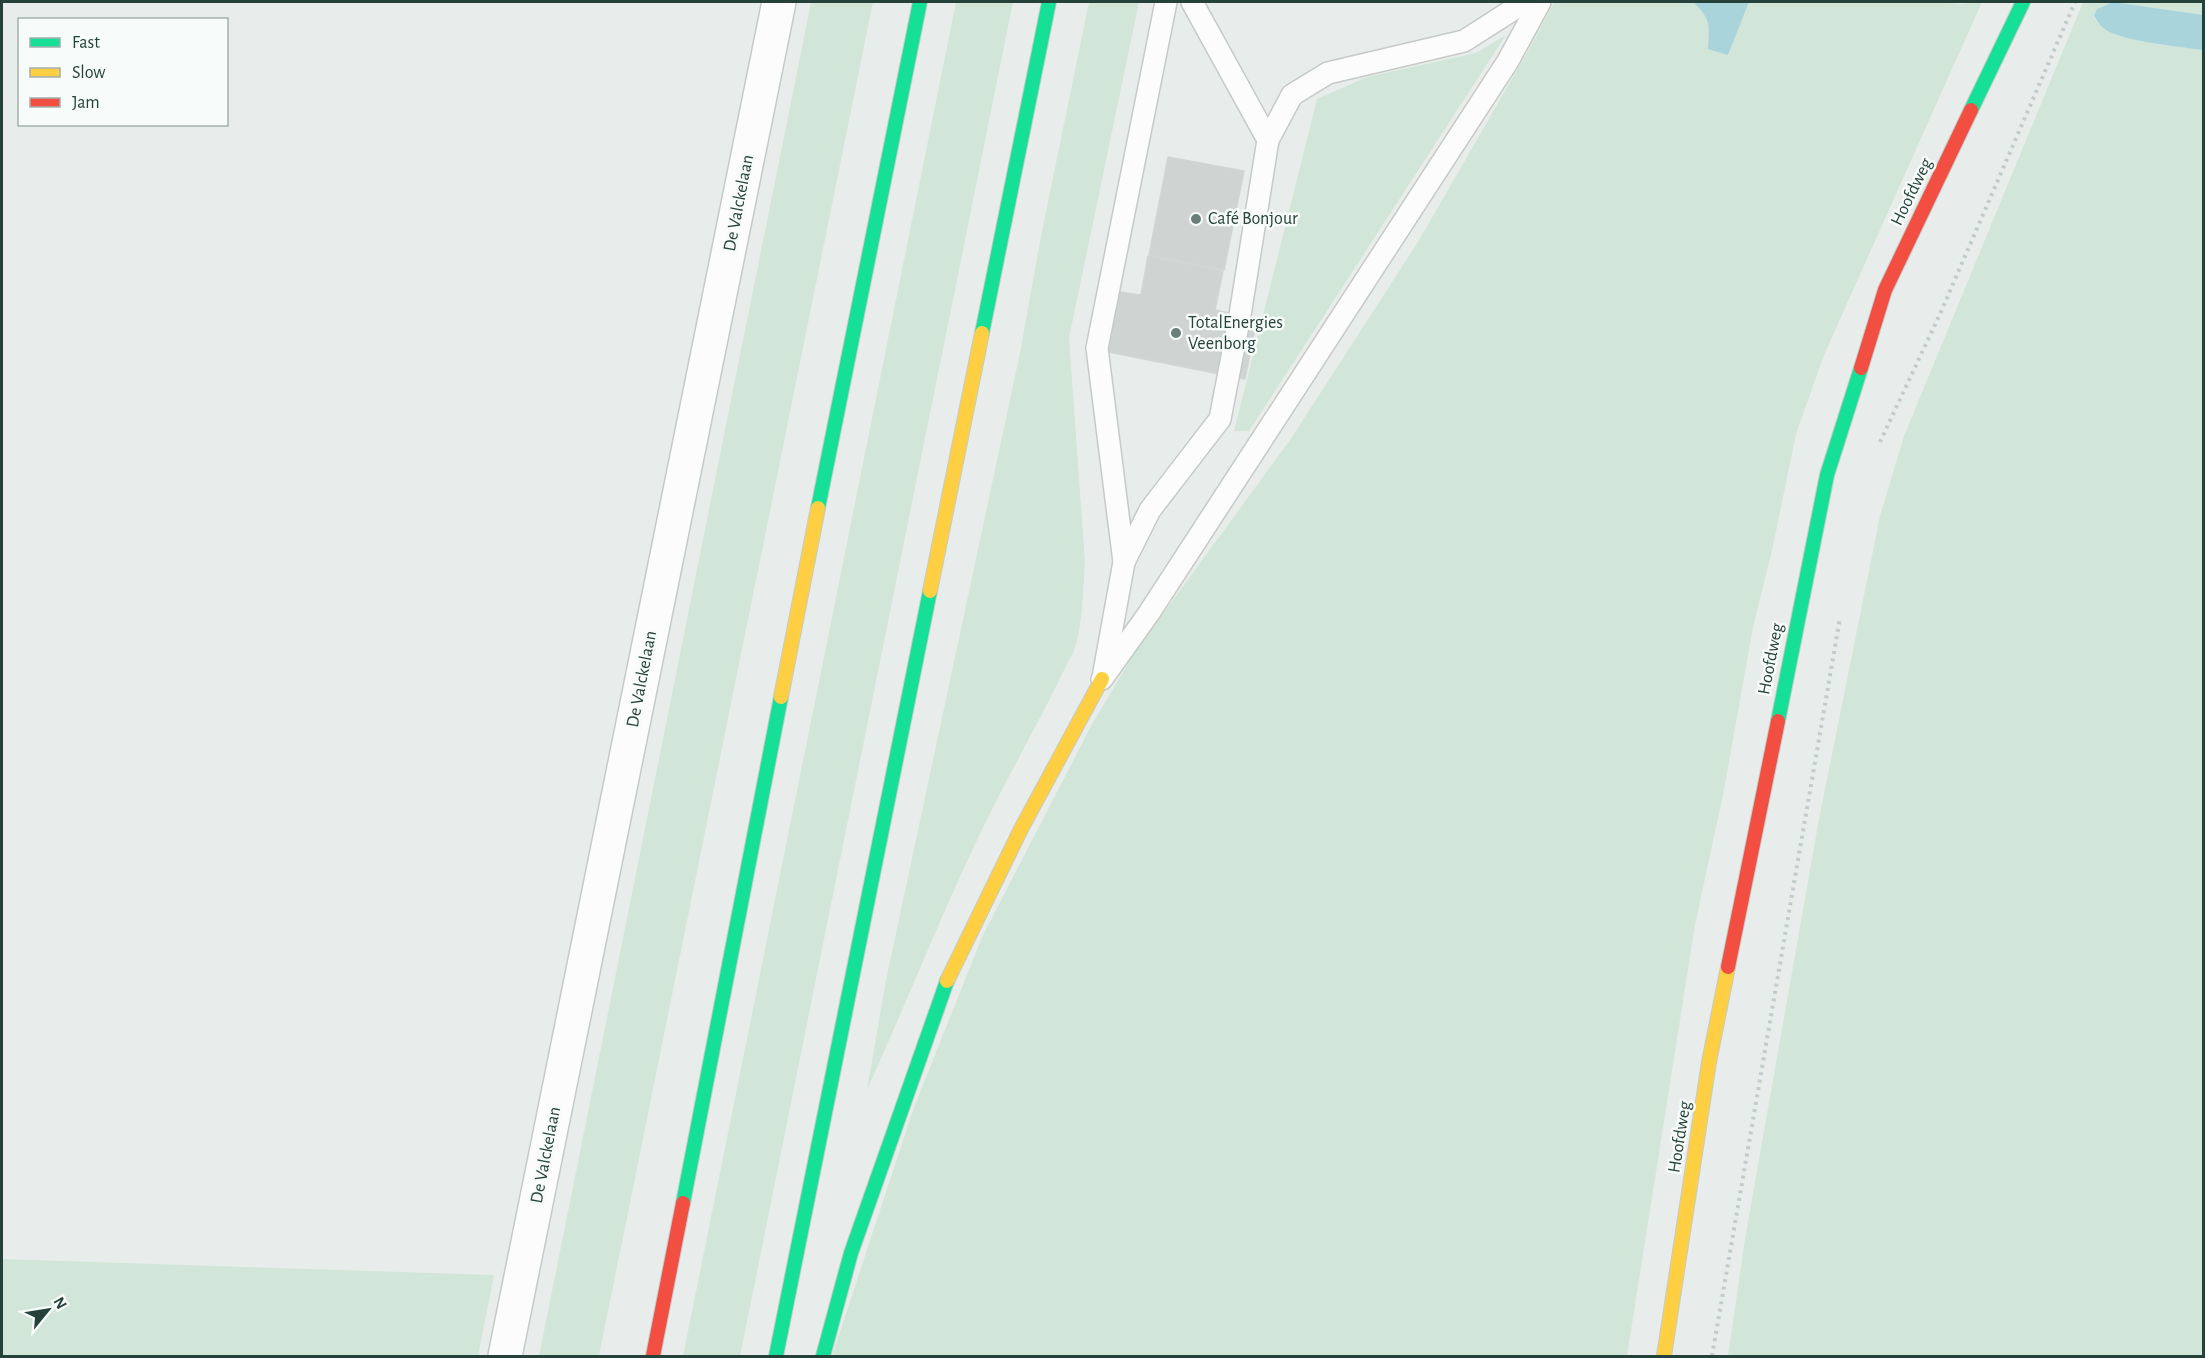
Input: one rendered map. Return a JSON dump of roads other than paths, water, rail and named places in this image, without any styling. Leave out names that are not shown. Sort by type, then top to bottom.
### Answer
[{"type":"main road","points":[[653,1356],[849,349],[920,2]]},
{"type":"main road","points":[[776,1356],[1050,2]]},
{"type":"main road","name":"Hoofdweg","points":[[1664,1356],[1709,1062],[1827,475],[1885,290],[2023,2]]},
{"type":"main road","points":[[823,1356],[851,1253],[946,982],[1021,829],[1102,679]]},
{"type":"street","name":"De Valckelaan","points":[[506,1356],[779,2]]},
{"type":"lane","points":[[1124,562],[1097,348],[1166,2]]},
{"type":"lane","points":[[1192,2],[1268,140]]},
{"type":"lane","points":[[1102,679],[1124,562],[1150,510],[1220,419],[1240,315],[1268,140],[1292,95],[1328,73],[1464,41],[1525,2]]},
{"type":"lane","points":[[1102,679],[1149,613],[1508,62],[1540,2]]},
{"type":"water","points":[[1693,2],[1749,2],[1728,55],[1708,49],[1708,22],[1703,12]]},
{"type":"water","points":[[2113,2],[2203,15],[2203,50],[2150,43],[2109,32],[2094,16],[2097,9]]},
{"type":"place","name":"Café Bonjour","points":[[1196,219]]},
{"type":"place","name":"TotalEnergies Veenborg","points":[[1176,333]]}]
